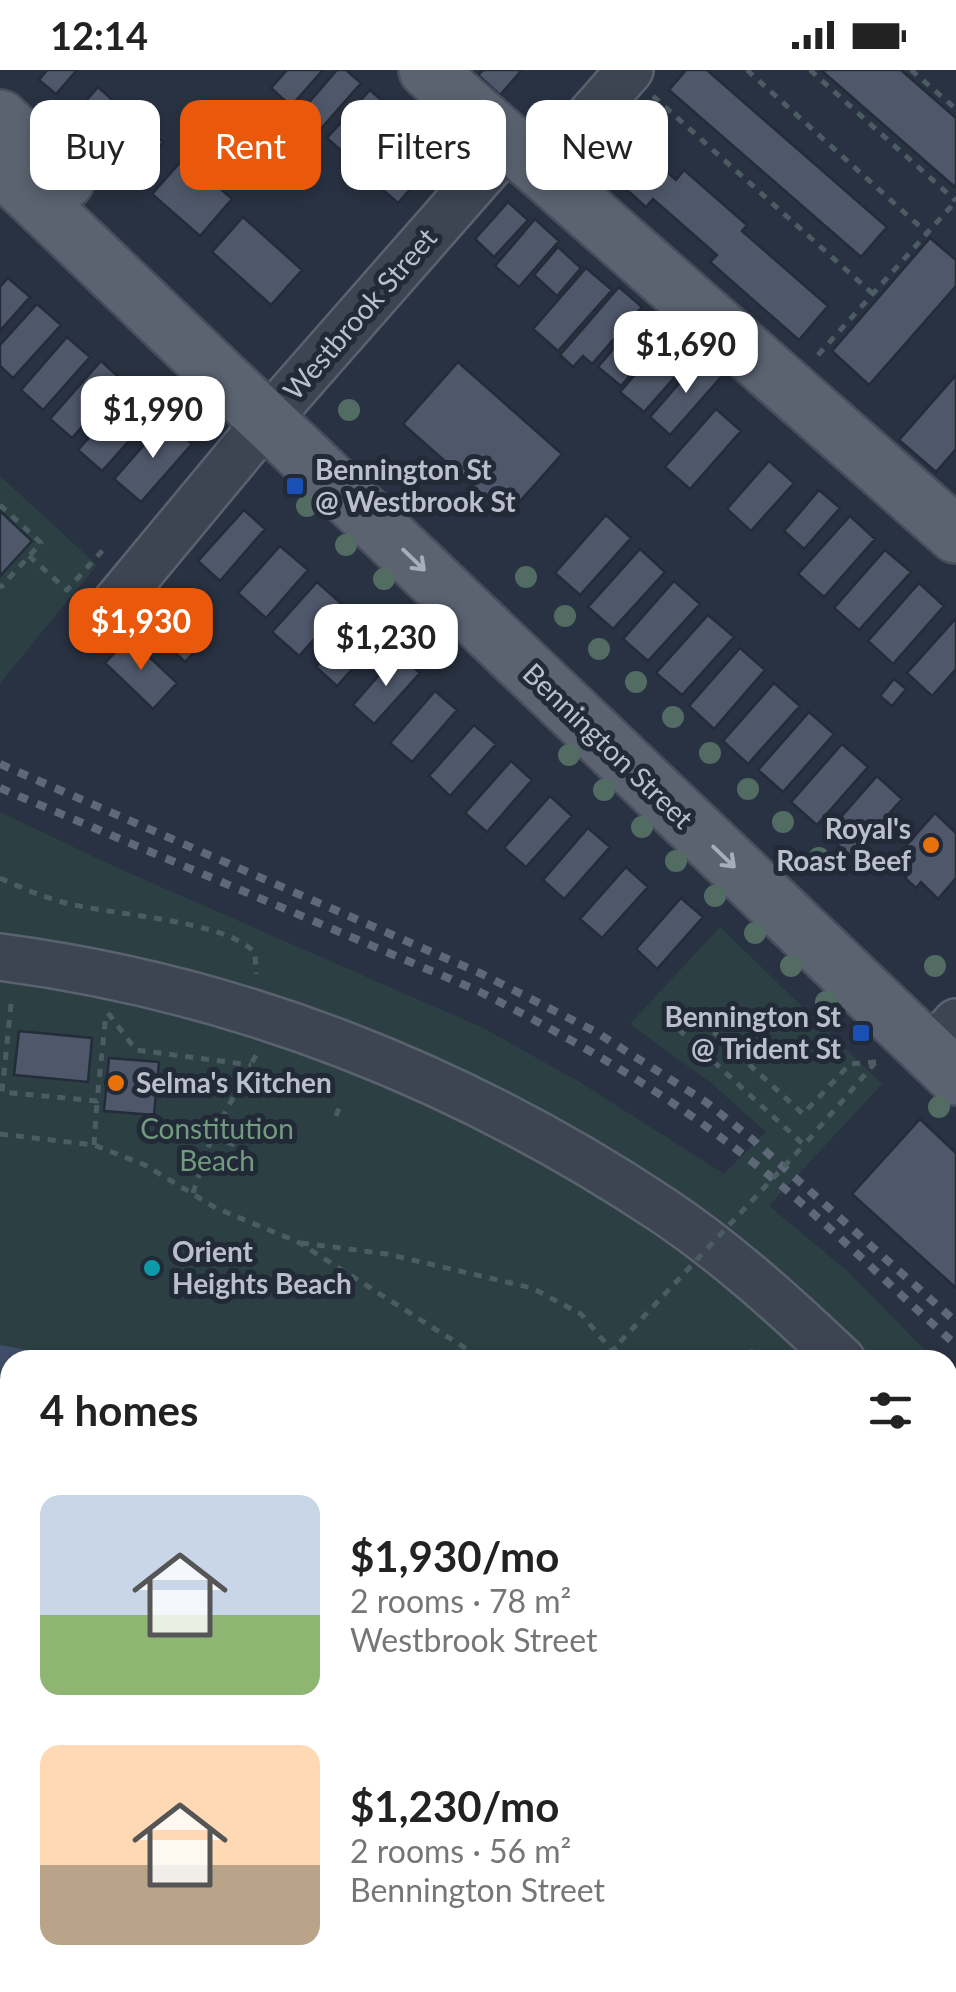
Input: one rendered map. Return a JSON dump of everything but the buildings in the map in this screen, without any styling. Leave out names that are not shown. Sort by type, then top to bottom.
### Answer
[{"type":"main road","points":[[427,70],[526,157]]},
{"type":"main road","name":"Bennington Street","points":[[0,118],[278,407],[940,1042]]},
{"type":"main road","name":"Bennington Street","points":[[0,166],[278,407]]},
{"type":"main road","points":[[564,190],[956,535]]},
{"type":"street","name":"Westbrook Street","points":[[606,100],[637,78]]},
{"type":"street","name":"Westbrook Street","points":[[96,625],[278,407],[526,157]]},
{"type":"street","points":[[0,957],[141,981],[249,1011],[346,1044],[461,1093],[663,1210],[748,1276],[831,1350]]},
{"type":"path","points":[[747,70],[927,234]]},
{"type":"path","points":[[808,366],[956,201],[810,70]]},
{"type":"path","points":[[911,70],[956,109]]},
{"type":"path","points":[[637,78],[872,294]]},
{"type":"path","points":[[0,505],[41,542],[0,588]]},
{"type":"path","points":[[29,556],[68,590],[102,550]]},
{"type":"path","points":[[0,878],[68,904],[152,917],[238,940],[255,953],[256,981]]},
{"type":"path","points":[[11,1004],[2,1092],[98,1101]]},
{"type":"path","points":[[804,1145],[676,1027],[691,1010],[803,1114],[850,1064],[876,1062],[940,1042]]},
{"type":"path","points":[[94,1145],[107,1011],[136,1050],[250,1066],[212,1137],[194,1193]]},
{"type":"path","points":[[613,1350],[876,1062]]},
{"type":"path","points":[[336,1116],[340,1105]]},
{"type":"path","points":[[0,1134],[94,1145],[145,1165],[216,1208],[298,1242],[468,1350]]},
{"type":"path","points":[[212,1137],[236,1145]]},
{"type":"path","points":[[298,1242],[387,1254],[532,1288],[580,1314],[609,1350]]},
{"type":"green space","points":[[0,476],[97,565],[0,683]]},
{"type":"green space","name":"Constitution Beach","points":[[0,812],[111,865],[483,1028],[578,1081],[724,1174],[766,1132],[710,1082],[630,1024],[720,927],[882,1084],[769,1206],[846,1270],[925,1350],[27,1350],[0,1345]]},
{"type":"water","points":[[0,1345],[27,1350],[0,1350]]},
{"type":"railway","points":[[0,764],[482,974],[596,1032],[706,1102],[752,1139],[956,1322]]},
{"type":"railway","points":[[0,788],[474,989],[577,1044],[644,1084],[740,1152],[823,1222],[956,1345]]},
{"type":"place","name":"Bennington St @ Westbrook St","points":[[295,486]]},
{"type":"place","name":"Royal's Roast Beef","points":[[931,845]]},
{"type":"place","name":"Bennington St @ Trident St","points":[[861,1033]]},
{"type":"place","name":"Selma's Kitchen","points":[[116,1083]]},
{"type":"place","name":"Orient Heights Beach","points":[[152,1268]]}]
